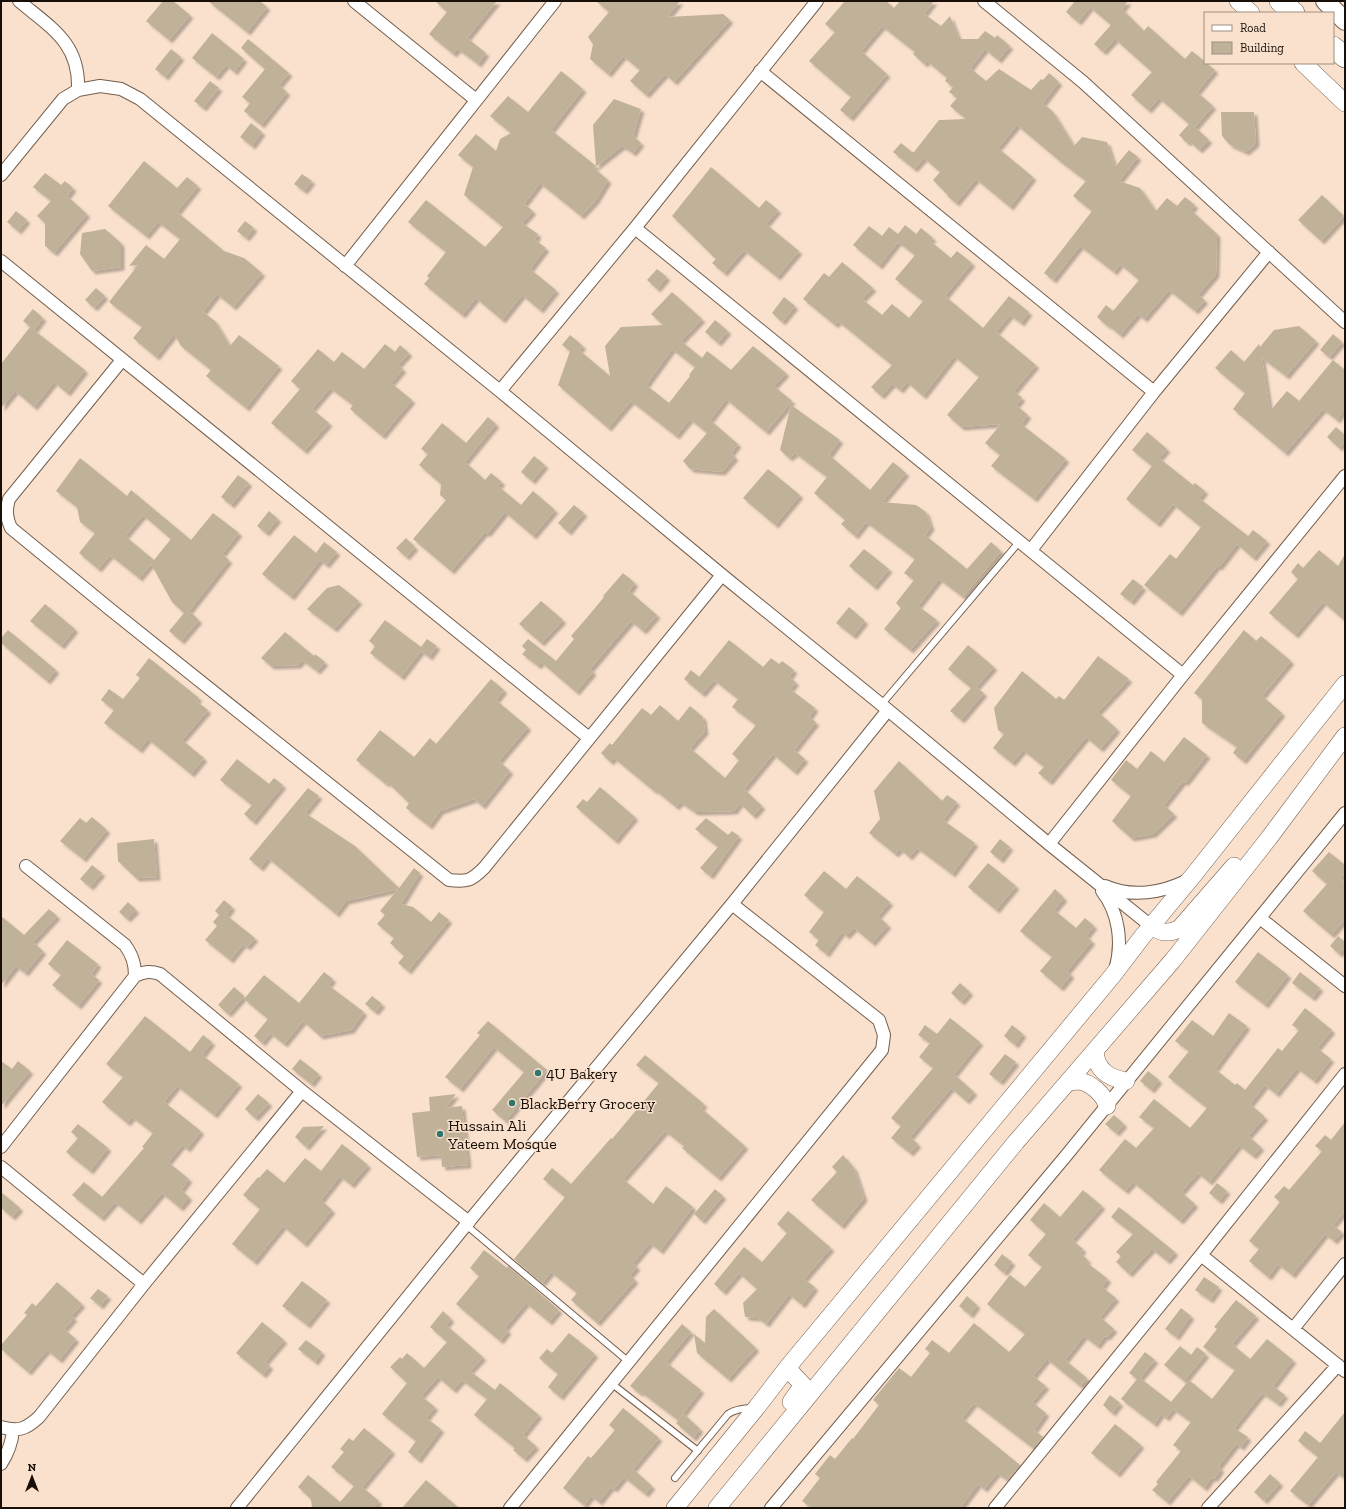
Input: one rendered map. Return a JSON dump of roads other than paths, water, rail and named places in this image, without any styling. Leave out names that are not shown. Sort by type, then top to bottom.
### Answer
[{"type":"highway","points":[[1280,1],[1293,12]]},
{"type":"highway","points":[[1334,48],[1345,57]]},
{"type":"main road","points":[[1238,1],[1250,12]]},
{"type":"main road","points":[[1325,1],[1345,21]]},
{"type":"main road","points":[[1304,64],[1345,103]]},
{"type":"main road","points":[[675,1508],[758,1407],[787,1368],[1113,975],[1345,684]]},
{"type":"main road","points":[[717,1508],[1016,1142],[1173,960],[1269,838],[1345,736]]},
{"type":"main road","points":[[1151,926],[1164,932],[1172,932],[1179,929],[1246,852],[1269,838]]},
{"type":"main road","points":[[1095,1051],[1097,1063],[1102,1071],[1118,1080],[1126,1081]]},
{"type":"main road","points":[[1068,1082],[1078,1081],[1092,1087],[1105,1099],[1107,1106]]},
{"type":"main road","points":[[749,1469],[751,1457],[754,1451],[803,1387],[803,1383],[787,1368]]},
{"type":"street","points":[[19,1],[65,41],[77,64],[79,77],[78,90]]},
{"type":"street","points":[[354,1],[476,100]]},
{"type":"street","points":[[345,266],[555,1]]},
{"type":"street","points":[[500,391],[817,1]]},
{"type":"street","points":[[984,1],[1083,82],[1345,322]]},
{"type":"street","points":[[760,71],[1154,392]]},
{"type":"street","points":[[1,175],[63,99],[78,90],[100,86],[121,89],[140,99],[500,391],[722,575],[885,707],[1095,882],[1151,926]]},
{"type":"street","points":[[634,228],[1184,675]]},
{"type":"street","points":[[1031,550],[1154,392],[1269,252]]},
{"type":"street","points":[[1,261],[589,738]]},
{"type":"street","points":[[122,360],[9,499],[6,509],[7,519],[11,528],[111,610],[449,880],[462,882],[474,877],[722,575]]},
{"type":"street","points":[[1049,844],[1345,476]]},
{"type":"street","points":[[237,1508],[468,1224],[732,904],[885,707]]},
{"type":"street","points":[[771,1508],[1107,1106],[1345,813]]},
{"type":"street","points":[[26,866],[125,945],[132,954],[135,965],[135,976]]},
{"type":"street","points":[[1095,882],[1113,890],[1140,893],[1158,891],[1176,886],[1192,877]]},
{"type":"street","points":[[1095,882],[1106,896],[1114,913],[1119,931],[1118,961],[1113,975]]},
{"type":"street","points":[[510,1508],[882,1050],[884,1035],[879,1020],[732,904]]},
{"type":"street","points":[[1260,918],[1345,986]]},
{"type":"street","points":[[1,1147],[135,976],[143,972],[152,971],[160,974],[302,1091],[468,1224]]},
{"type":"street","points":[[995,1508],[1201,1255],[1345,1074]]},
{"type":"street","points":[[1,1427],[13,1430],[28,1427],[39,1417],[144,1284],[302,1091]]},
{"type":"street","points":[[1,1167],[144,1284]]},
{"type":"street","points":[[1201,1255],[1342,1368],[1208,1508]]},
{"type":"street","points":[[1293,1329],[1345,1264]]},
{"type":"street","points":[[1,1464],[12,1443],[13,1430]]},
{"type":"lane","points":[[885,707],[1020,541]]},
{"type":"lane","points":[[468,1224],[629,1362]]},
{"type":"lane","points":[[611,1383],[698,1451]]},
{"type":"lane","points":[[675,1478],[728,1414],[741,1408],[758,1407]]},
{"type":"place","name":"4U Bakery","points":[[538,1073]]},
{"type":"place","name":"BlackBerry Grocery","points":[[512,1103]]},
{"type":"place","name":"Hussain Ali Yateem Mosque","points":[[440,1134]]}]
